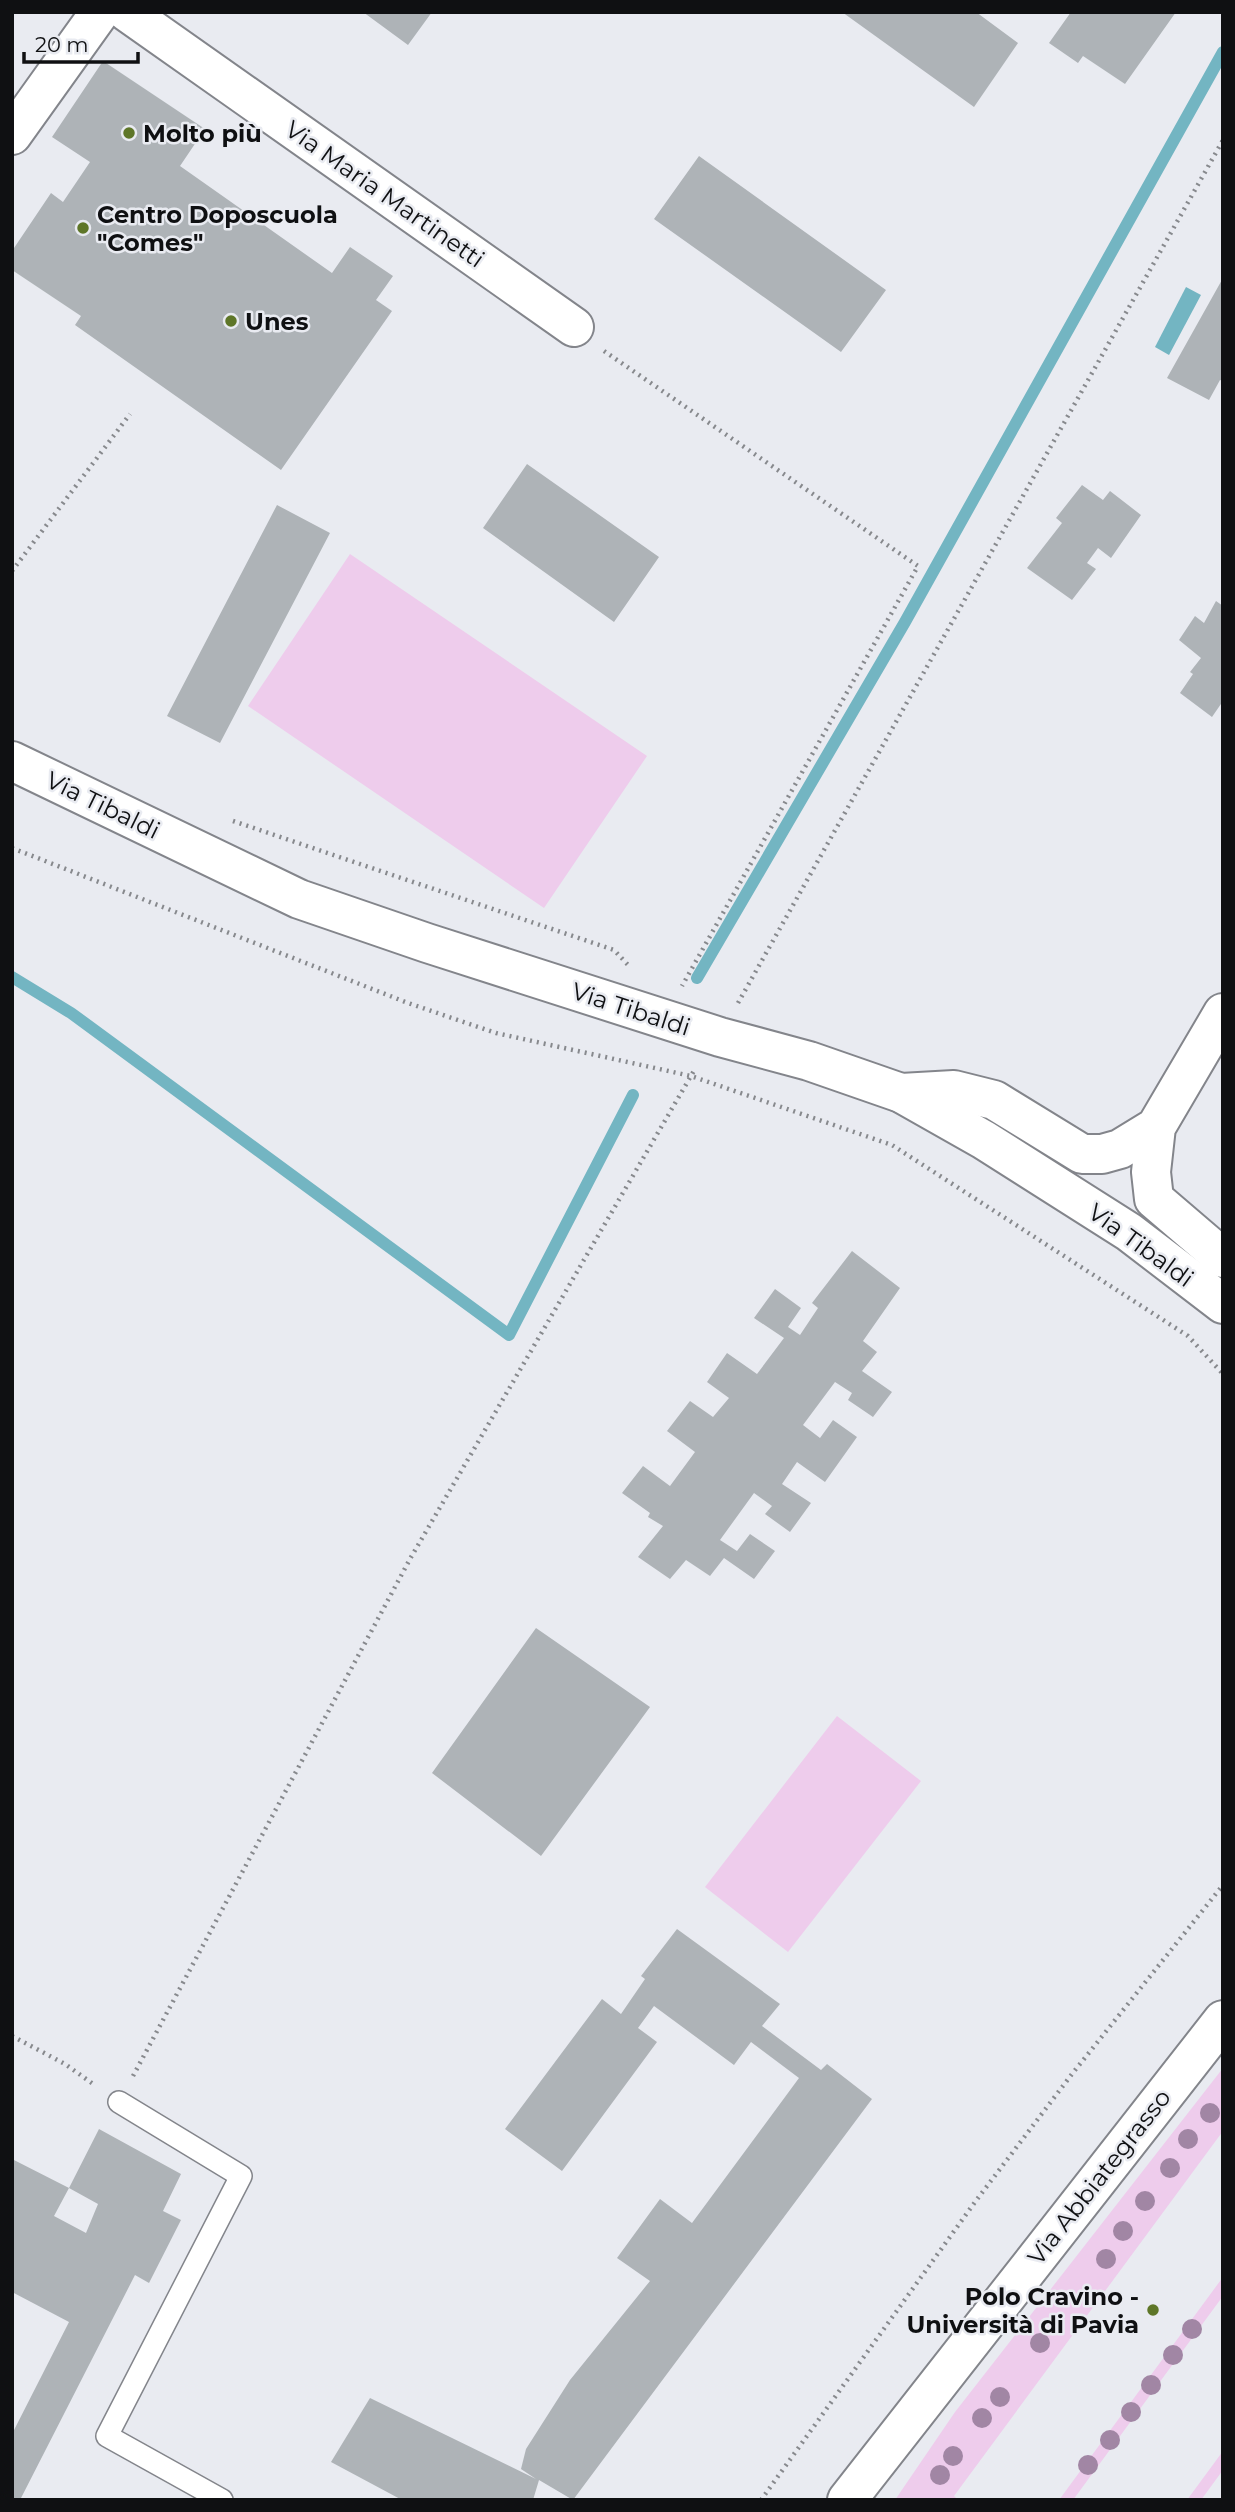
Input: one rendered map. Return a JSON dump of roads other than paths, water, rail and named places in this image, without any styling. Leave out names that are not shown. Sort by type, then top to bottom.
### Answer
[{"type":"street","points":[[12,135],[100,12]]},
{"type":"street","name":"Via Maria Martinetti","points":[[127,12],[589,339]]},
{"type":"street","name":"Via Tibaldi","points":[[12,761],[299,899],[427,943],[720,1037],[809,1061],[901,1093],[984,1140],[1129,1232],[1223,1304]]},
{"type":"street","points":[[1223,1013],[1156,1127],[1151,1172],[1154,1199],[1223,1258]]},
{"type":"street","points":[[901,1093],[954,1090],[993,1100],[1082,1154],[1102,1154],[1120,1149],[1156,1127]]},
{"type":"street","name":"Via Abbiategrasso","points":[[847,2500],[1223,2020]]},
{"type":"lane","points":[[119,2102],[241,2176],[107,2436],[222,2500]]},
{"type":"water","points":[[1186,287],[1201,295],[1169,355],[1155,347]]},
{"type":"waterway","points":[[697,978],[905,622],[1223,52]]},
{"type":"waterway","points":[[12,977],[71,1013],[509,1335],[633,1095]]},
{"type":"place","name":"Molto più","points":[[129,133]]},
{"type":"place","name":"Centro Doposcuola \"Comes\"","points":[[83,228]]},
{"type":"place","name":"Unes","points":[[231,321]]},
{"type":"place","name":"Polo Cravino - Università di Pavia","points":[[1153,2310]]}]
